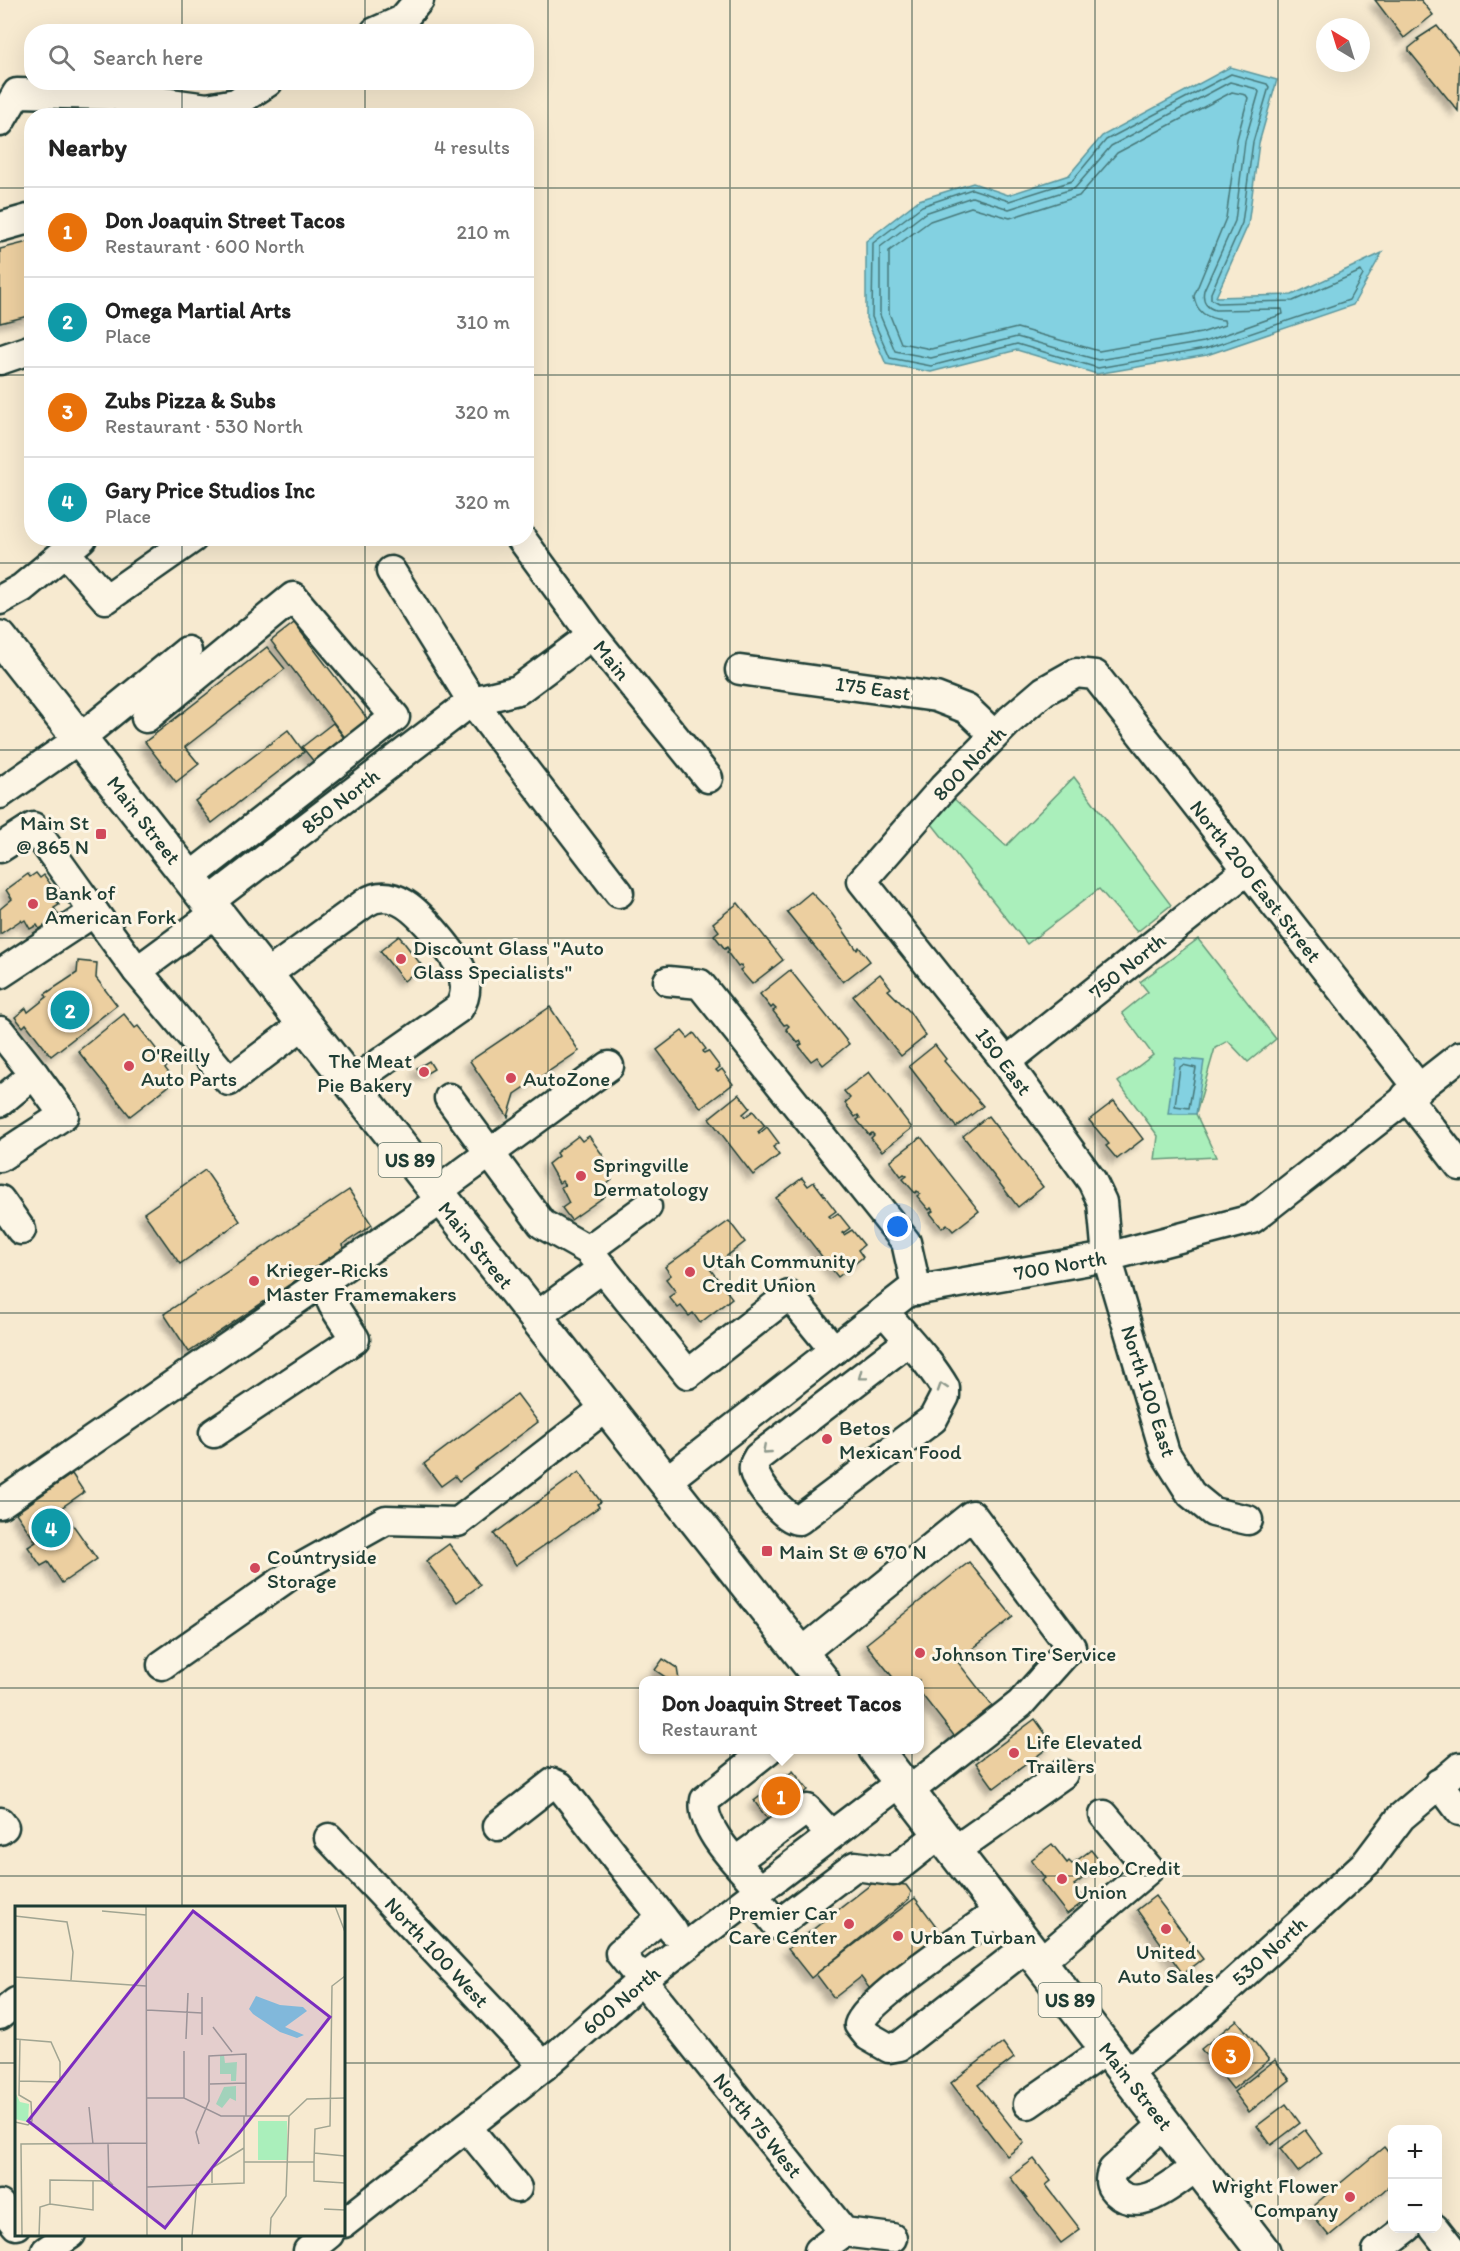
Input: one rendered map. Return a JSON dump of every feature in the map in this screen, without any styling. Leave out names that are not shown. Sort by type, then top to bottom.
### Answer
[{"type":"main road","name":"Main Street","points":[[0,638],[438,1197],[819,1676]]},
{"type":"main road","name":"Main Street","points":[[880,1754],[1263,2251]]},
{"type":"street","points":[[393,24],[402,20],[419,0]]},
{"type":"street","points":[[0,122],[17,93],[110,95],[207,108],[236,103],[256,90]]},
{"type":"street","points":[[0,227],[24,220]]},
{"type":"street","points":[[0,360],[24,352]]},
{"type":"street","points":[[0,600],[22,588],[73,546]]},
{"type":"street","points":[[75,546],[106,599],[182,546]]},
{"type":"street","name":"Main","points":[[527,546],[592,635],[708,778]]},
{"type":"street","points":[[392,571],[472,701],[619,893]]},
{"type":"street","points":[[0,794],[181,667],[293,597],[395,717],[205,897],[137,971]]},
{"type":"street","points":[[472,701],[518,690],[592,635]]},
{"type":"street","points":[[146,717],[181,667]]},
{"type":"street","name":"175 East","points":[[741,670],[936,697],[967,709],[994,735]]},
{"type":"street","name":"800 North","points":[[862,881],[994,735],[1044,691],[1076,673],[1095,675]]},
{"type":"street","name":"North 200 East Street","points":[[1095,675],[1247,870],[1412,1091],[1460,1166]]},
{"type":"street","name":"850 North","points":[[205,897],[472,701]]},
{"type":"street","points":[[0,848],[33,827],[137,971],[229,1081],[304,1024]]},
{"type":"street","name":"750 North","points":[[1006,1062],[1247,870]]},
{"type":"street","name":"150 East","points":[[862,881],[1006,1062],[1092,1181],[1102,1202],[1107,1257]]},
{"type":"street","points":[[266,975],[364,903],[376,898],[406,903],[415,909],[455,956],[464,975],[464,995],[459,1008],[350,1084]]},
{"type":"street","points":[[0,974],[94,912]]},
{"type":"street","points":[[668,981],[700,984],[906,1242],[917,1291]]},
{"type":"street","points":[[0,1031],[64,1115],[0,1157]]},
{"type":"street","name":"700 North","points":[[665,1482],[908,1292],[1107,1257],[1252,1219],[1412,1091],[1460,1056]]},
{"type":"street","points":[[0,1504],[323,1282],[438,1197],[489,1151],[609,1066]]},
{"type":"street","points":[[0,1102],[34,1074]]},
{"type":"street","points":[[449,1098],[542,1224],[595,1259],[688,1374],[789,1295],[834,1350]]},
{"type":"street","points":[[0,1200],[21,1230]]},
{"type":"street","points":[[534,1318],[646,1207]]},
{"type":"street","name":"North 100 East","points":[[1107,1257],[1165,1453],[1191,1494],[1214,1512],[1248,1520]]},
{"type":"street","points":[[214,1433],[355,1339],[333,1305],[323,1282]]},
{"type":"street","points":[[884,1311],[909,1341],[945,1388],[939,1411],[915,1434],[816,1509],[793,1520],[759,1483],[754,1465],[758,1457],[812,1413],[909,1341]]},
{"type":"street","points":[[790,1384],[812,1413]]},
{"type":"street","points":[[162,1665],[303,1567],[386,1520],[458,1522],[606,1407]]},
{"type":"street","name":"600 North","points":[[345,2222],[544,2066],[642,1980],[831,1835],[905,1786],[1020,1704],[1071,1647],[972,1515],[800,1653]]},
{"type":"street","points":[[762,1754],[705,1800],[703,1810],[711,1831],[736,1861],[777,1925],[855,1866],[892,1871],[948,1842],[1063,1774]]},
{"type":"street","points":[[1449,1775],[1460,1811]]},
{"type":"street","name":"530 North","points":[[1127,2074],[1202,2013],[1367,1862],[1401,1817],[1449,1775]]},
{"type":"street","points":[[498,1826],[553,1783],[560,1786],[685,1947]]},
{"type":"street","points":[[736,1861],[807,1809],[831,1835]]},
{"type":"street","points":[[1000,1910],[882,1998],[861,2018],[859,2025],[868,2036],[889,2048],[900,2046],[1034,1954],[1149,1869],[1104,1815]]},
{"type":"street","name":"North 100 West","points":[[329,1838],[544,2066]]},
{"type":"street","name":"North 75 West","points":[[662,1917],[620,1953],[844,2232]]},
{"type":"street","points":[[0,2015],[15,2003]]},
{"type":"street","points":[[1028,2104],[1107,2049]]},
{"type":"street","points":[[1165,2123],[1113,2170],[1109,2179],[1112,2188],[1122,2197],[1132,2201],[1150,2198],[1198,2166]]},
{"type":"street","points":[[467,2127],[517,2188]]},
{"type":"street","points":[[0,2205],[15,2224]]},
{"type":"street","points":[[819,2251],[844,2232],[892,2238]]},
{"type":"street","points":[[1377,2251],[1402,2233]]},
{"type":"street","points":[[1437,2233],[1452,2251]]},
{"type":"street","points":[[24,2236],[32,2251]]},
{"type":"street","points":[[46,2251],[69,2236]]},
{"type":"street","points":[[308,2251],[328,2236]]},
{"type":"green space","points":[[1074,777],[1171,905],[1137,932],[1099,889],[1027,944],[932,824],[952,797],[1006,846]]},
{"type":"green space","points":[[1198,939],[1276,1039],[1248,1062],[1228,1041],[1215,1048],[1196,1114],[1216,1157],[1155,1160],[1158,1136],[1118,1082],[1153,1055],[1122,1013],[1148,992],[1140,982]]},
{"type":"water","points":[[1230,67],[1277,80],[1259,143],[1248,225],[1216,297],[1292,295],[1382,253],[1353,305],[1207,355],[1097,374],[1017,350],[931,372],[886,364],[866,318],[866,241],[919,200],[973,183],[1008,195],[1069,175],[1102,136]]},
{"type":"water","points":[[1175,1058],[1204,1061],[1196,1114],[1168,1114]]},
{"type":"building","points":[[1375,0],[1421,0],[1433,15],[1404,38]]},
{"type":"building","points":[[1437,26],[1460,55],[1458,111],[1409,51],[1409,48],[1419,40],[1417,39]]},
{"type":"building","points":[[24,243],[24,317],[0,323],[0,249]]},
{"type":"building","points":[[294,623],[373,726],[350,744],[271,641]]},
{"type":"building","points":[[267,647],[285,669],[185,747],[199,764],[176,782],[145,742]]},
{"type":"building","points":[[333,723],[350,746],[320,769],[302,747]]},
{"type":"building","points":[[288,730],[304,752],[212,823],[195,801]]},
{"type":"building","name":"Bank of American Fork","points":[[36,873],[40,878],[44,875],[57,893],[53,896],[59,905],[54,908],[60,917],[40,930],[37,925],[30,929],[25,920],[22,922],[21,920],[0,934],[0,909],[12,899],[6,890],[28,874],[30,877]]},
{"type":"building","points":[[811,892],[832,914],[857,950],[859,947],[870,961],[843,982],[787,912]]},
{"type":"building","points":[[738,903],[783,960],[752,984],[740,970],[743,968],[741,965],[738,967],[727,952],[729,950],[727,947],[725,949],[714,935],[719,931],[713,923]]},
{"type":"building","name":"Discount Glass \"Auto Glass Specialists\"","points":[[399,936],[422,966],[404,981],[380,951]]},
{"type":"building","points":[[78,961],[97,963],[96,978],[117,1005],[51,1056],[26,1024],[23,1027],[15,1017],[26,1008],[28,1012],[47,997],[45,994],[77,973]]},
{"type":"building","points":[[790,970],[849,1044],[823,1065],[817,1057],[811,1061],[799,1046],[802,1044],[800,1041],[798,1043],[786,1029],[789,1026],[784,1025],[773,1011],[776,1009],[773,1006],[771,1008],[760,994]]},
{"type":"building","points":[[880,974],[891,988],[888,990],[909,1011],[926,1036],[901,1056],[853,996]]},
{"type":"building","name":"AutoZone","points":[[550,1007],[579,1051],[515,1094],[508,1117],[470,1061]]},
{"type":"building","name":"O'Reilly Auto Parts","points":[[124,1014],[135,1028],[138,1026],[169,1065],[165,1068],[175,1081],[130,1116],[78,1051]]},
{"type":"building","points":[[682,1031],[688,1038],[694,1033],[706,1049],[704,1053],[708,1051],[720,1067],[716,1070],[718,1072],[722,1069],[733,1084],[701,1108],[657,1050]]},
{"type":"building","points":[[935,1045],[946,1059],[944,1061],[983,1106],[956,1127],[909,1066]]},
{"type":"building","name":"The Meat Pie Bakery","points":[[429,1061],[434,1069],[422,1076],[417,1068]]},
{"type":"building","points":[[869,1072],[912,1128],[882,1151],[871,1138],[874,1135],[872,1133],[869,1135],[857,1120],[860,1118],[858,1115],[855,1117],[845,1103],[850,1098],[844,1091]]},
{"type":"building","points":[[739,1094],[750,1108],[743,1114],[745,1117],[753,1111],[765,1126],[758,1132],[759,1134],[767,1127],[779,1143],[773,1147],[779,1155],[753,1175],[709,1118]]},
{"type":"building","points":[[1114,1101],[1143,1139],[1117,1159],[1106,1146],[1109,1144],[1089,1120]]},
{"type":"building","points":[[988,1116],[1043,1187],[1018,1207],[963,1136]]},
{"type":"building","name":"Springville Dermatology","points":[[578,1136],[582,1141],[589,1136],[610,1168],[605,1171],[612,1180],[600,1190],[605,1196],[571,1220],[562,1208],[569,1203],[561,1187],[565,1185],[562,1181],[559,1183],[548,1164],[558,1156],[556,1153]]},
{"type":"building","points":[[921,1137],[979,1211],[953,1231],[947,1224],[942,1228],[930,1213],[933,1211],[931,1208],[929,1210],[917,1196],[920,1194],[917,1191],[915,1193],[903,1179],[907,1176],[904,1174],[901,1176],[890,1161]]},
{"type":"building","name":"Krieger-Ricks Master Framemakers","points":[[205,1170],[240,1221],[180,1264],[144,1213]]},
{"type":"building","points":[[802,1178],[808,1186],[814,1182],[836,1211],[829,1216],[831,1218],[838,1213],[850,1228],[843,1233],[844,1235],[852,1230],[864,1245],[858,1250],[863,1257],[838,1277],[776,1198]]},
{"type":"building","name":"Krieger-Ricks Master Framemakers","points":[[349,1190],[372,1225],[342,1245],[344,1248],[189,1352],[164,1314]]},
{"type":"building","name":"Utah Community Credit Union","points":[[729,1221],[745,1242],[710,1269],[732,1298],[700,1323],[693,1313],[689,1316],[669,1297],[676,1292],[666,1279],[671,1275],[665,1267]]},
{"type":"building","points":[[517,1394],[538,1422],[459,1481],[455,1476],[441,1486],[424,1464]]},
{"type":"building","points":[[579,1472],[601,1502],[597,1504],[599,1507],[516,1565],[494,1534]]},
{"type":"building","points":[[72,1474],[84,1492],[61,1508],[97,1559],[62,1583],[48,1562],[41,1566],[28,1547],[36,1542],[16,1513]]},
{"type":"building","points":[[449,1544],[480,1585],[457,1602],[426,1561]]},
{"type":"building","name":"Johnson Tire Service","points":[[969,1562],[1013,1617],[957,1661],[997,1712],[959,1742],[924,1697],[924,1676],[892,1676],[866,1644]]},
{"type":"building","points":[[663,1659],[677,1668],[678,1676],[664,1676],[655,1670]]},
{"type":"building","name":"Life Elevated Trailers","points":[[1035,1719],[1053,1744],[994,1788],[976,1763]]},
{"type":"building","points":[[793,1771],[808,1790],[769,1821],[754,1801]]},
{"type":"building","name":"Nebo Credit Union","points":[[1052,1844],[1067,1863],[1069,1861],[1072,1864],[1091,1850],[1102,1864],[1074,1885],[1086,1900],[1067,1914],[1041,1881],[1045,1878],[1031,1860]]},
{"type":"building","name":"Premier Car Care Center","points":[[874,1882],[906,1885],[911,1892],[909,1899],[811,1978],[788,1949]]},
{"type":"building","name":"United Auto Sales","points":[[1155,1896],[1203,1959],[1183,1974],[1137,1910]]},
{"type":"building","points":[[915,1898],[945,1938],[873,1993],[861,1977],[834,1998],[816,1974]]},
{"type":"building","points":[[1237,2020],[1269,2060],[1233,2089],[1201,2049]]},
{"type":"building","points":[[1003,2043],[1014,2058],[978,2085],[1024,2143],[1007,2156],[951,2083]]},
{"type":"building","points":[[1275,2060],[1290,2080],[1249,2112],[1234,2092]]},
{"type":"building","points":[[1286,2104],[1300,2123],[1271,2145],[1257,2126]]},
{"type":"building","points":[[1305,2130],[1322,2153],[1298,2172],[1280,2149]]},
{"type":"building","name":"Wright Flower Company","points":[[1384,2147],[1388,2152],[1388,2187],[1329,2236],[1308,2210]]},
{"type":"building","points":[[1034,2159],[1051,2181],[1046,2185],[1080,2229],[1061,2243],[1010,2177]]},
{"type":"place","name":"Main St @ 865 N","points":[[101,834]]},
{"type":"place","name":"Bank of American Fork","points":[[33,904]]},
{"type":"place","name":"Discount Glass \"Auto Glass Specialists\"","points":[[401,959]]},
{"type":"place","name":"Omega Martial Arts","points":[[70,1010]]},
{"type":"place","name":"O'Reilly Auto Parts","points":[[129,1066]]},
{"type":"place","name":"The Meat Pie Bakery","points":[[424,1072]]},
{"type":"place","name":"AutoZone","points":[[511,1078]]},
{"type":"place","name":"Springville Dermatology","points":[[581,1176]]},
{"type":"place","name":"Utah Community Credit Union","points":[[690,1272]]},
{"type":"place","name":"Krieger-Ricks Master Framemakers","points":[[254,1281]]},
{"type":"place","name":"Betos Mexican Food","points":[[827,1439]]},
{"type":"place","name":"Gary Price Studios Inc","points":[[51,1528]]},
{"type":"place","name":"Main St @ 670 N","points":[[767,1551]]},
{"type":"place","name":"Countryside Storage","points":[[255,1568]]},
{"type":"place","name":"Johnson Tire Service","points":[[920,1653]]},
{"type":"place","name":"Life Elevated Trailers","points":[[1014,1753]]},
{"type":"place","name":"Don Joaquin Street Tacos","points":[[781,1796]]},
{"type":"place","name":"Nebo Credit Union","points":[[1062,1879]]},
{"type":"place","name":"Premier Car Care Center","points":[[849,1924]]},
{"type":"place","name":"United Auto Sales","points":[[1166,1929]]},
{"type":"place","name":"Urban Turban","points":[[898,1936]]},
{"type":"place","name":"Zubs Pizza & Subs","points":[[1231,2055]]},
{"type":"place","name":"Wright Flower Company","points":[[1350,2197]]}]
